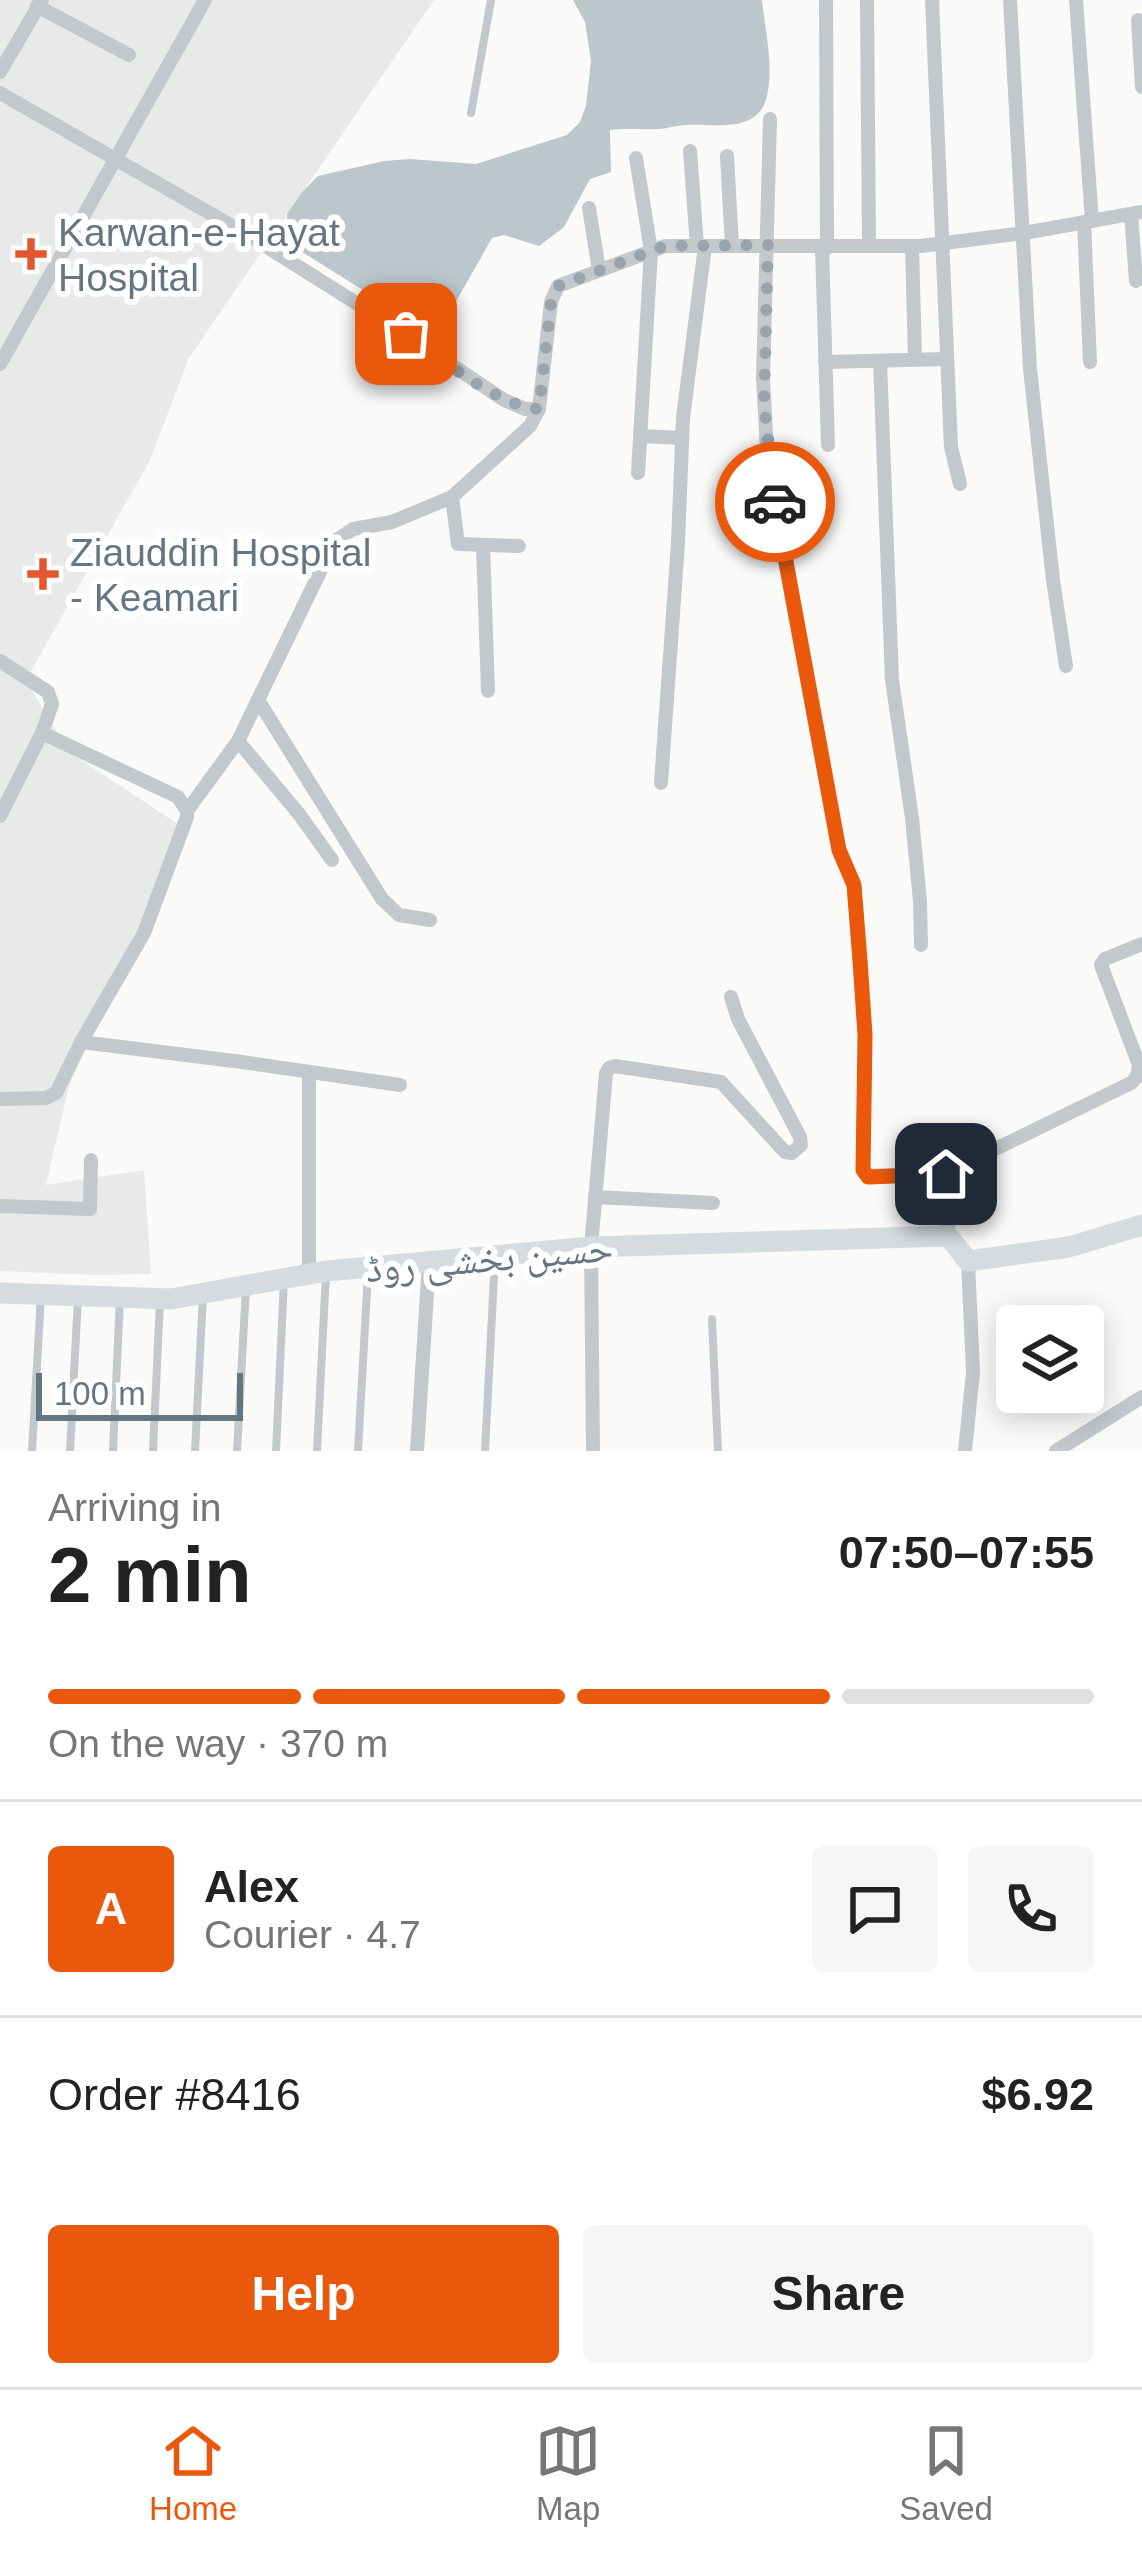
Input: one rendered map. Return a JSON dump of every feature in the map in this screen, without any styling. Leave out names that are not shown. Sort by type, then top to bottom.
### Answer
[{"type":"street","points":[[0,364],[206,0]]},
{"type":"street","points":[[826,0],[828,445]]},
{"type":"street","points":[[867,0],[869,246]]},
{"type":"street","points":[[932,0],[951,448],[960,484]]},
{"type":"street","points":[[1010,0],[1030,369],[1066,666]]},
{"type":"street","points":[[1076,0],[1090,362]]},
{"type":"street","points":[[0,72],[40,3],[129,55]]},
{"type":"street","points":[[1138,20],[1142,87]]},
{"type":"street","points":[[0,93],[268,247],[503,400],[539,409]]},
{"type":"street","points":[[770,119],[763,379],[767,450],[839,850],[854,885],[865,1035],[863,1170],[868,1177],[946,1174],[1131,1083],[1139,1065],[1100,965],[1142,944]]},
{"type":"street","points":[[661,783],[682,438],[701,246],[690,151]]},
{"type":"street","points":[[727,156],[732,246]]},
{"type":"street","points":[[636,158],[651,251],[638,473]]},
{"type":"street","points":[[589,208],[599,270]]},
{"type":"street","points":[[0,1100],[46,1098],[56,1093],[144,933],[187,811],[238,741],[334,541],[352,529],[392,522],[452,496],[530,426],[539,409],[558,286],[665,246],[912,246],[1137,213],[1136,281]]},
{"type":"street","points":[[912,246],[915,359]]},
{"type":"street","points":[[825,362],[947,359]]},
{"type":"street","points":[[880,361],[892,680],[912,818],[922,945]]},
{"type":"street","points":[[640,436],[682,438]]},
{"type":"street","points":[[452,496],[458,544],[519,546]]},
{"type":"street","points":[[483,545],[488,691]]},
{"type":"street","points":[[0,661],[51,697],[52,704],[0,816]]},
{"type":"street","points":[[258,700],[382,899],[399,915],[430,920]]},
{"type":"street","points":[[42,733],[178,797],[187,811]]},
{"type":"street","points":[[238,741],[332,860]]},
{"type":"street","points":[[593,1451],[591,1247],[606,1073],[615,1066],[721,1082],[784,1152],[792,1153],[801,1145],[730,997]]},
{"type":"street","points":[[81,1042],[400,1085]]},
{"type":"street","points":[[309,1072],[318,1273]]},
{"type":"street","points":[[0,1206],[90,1209],[91,1160]]},
{"type":"street","points":[[946,1174],[948,1236],[968,1261],[973,1372],[965,1451]]},
{"type":"street","points":[[595,1197],[713,1203]]},
{"type":"street","points":[[968,1261],[1069,1247],[1142,1225]]},
{"type":"street","name":"حسین بخشی روڈ","points":[[0,1292],[160,1298],[368,1267],[591,1247],[948,1236]]},
{"type":"street","points":[[417,1451],[428,1262]]},
{"type":"street","points":[[1055,1451],[1142,1397]]},
{"type":"lane","points":[[471,113],[490,0]]},
{"type":"lane","points":[[485,1451],[495,1256]]},
{"type":"lane","points":[[358,1451],[368,1267]]},
{"type":"lane","points":[[317,1451],[318,1273]]},
{"type":"lane","points":[[276,1451],[284,1279]]},
{"type":"lane","points":[[237,1451],[246,1285]]},
{"type":"lane","points":[[32,1451],[41,1294]]},
{"type":"lane","points":[[195,1451],[202,1294]]},
{"type":"lane","points":[[70,1451],[78,1295]]},
{"type":"lane","points":[[112,1451],[121,1297]]},
{"type":"lane","points":[[153,1451],[160,1298]]},
{"type":"lane","points":[[712,1319],[718,1451]]},
{"type":"shaded area","points":[[0,0],[434,0],[189,358],[150,460],[26,680],[69,752],[187,830],[69,1086],[46,1185],[144,1170],[151,1274],[0,1271]]},
{"type":"shaded area","points":[[573,0],[762,0],[770,73],[762,108],[754,117],[734,124],[610,130],[611,172],[590,179],[564,227],[539,246],[504,235],[492,238],[454,305],[432,295],[398,312],[291,245],[287,214],[318,176],[410,159],[476,164],[567,135],[580,122],[586,106],[591,61],[585,22]]},
{"type":"way so far","points":[[406,334],[503,400],[539,409],[551,302],[558,286],[665,246],[768,245],[763,379],[775,502]]},
{"type":"place","name":"Karwan-e-Hayat Hospital","points":[[31,254]]},
{"type":"place","name":"Ziauddin Hospital - Keamari","points":[[43,574]]},
{"type":"route","points":[[775,502],[839,850],[854,885],[865,1035],[863,1170],[868,1177],[946,1174]]}]
